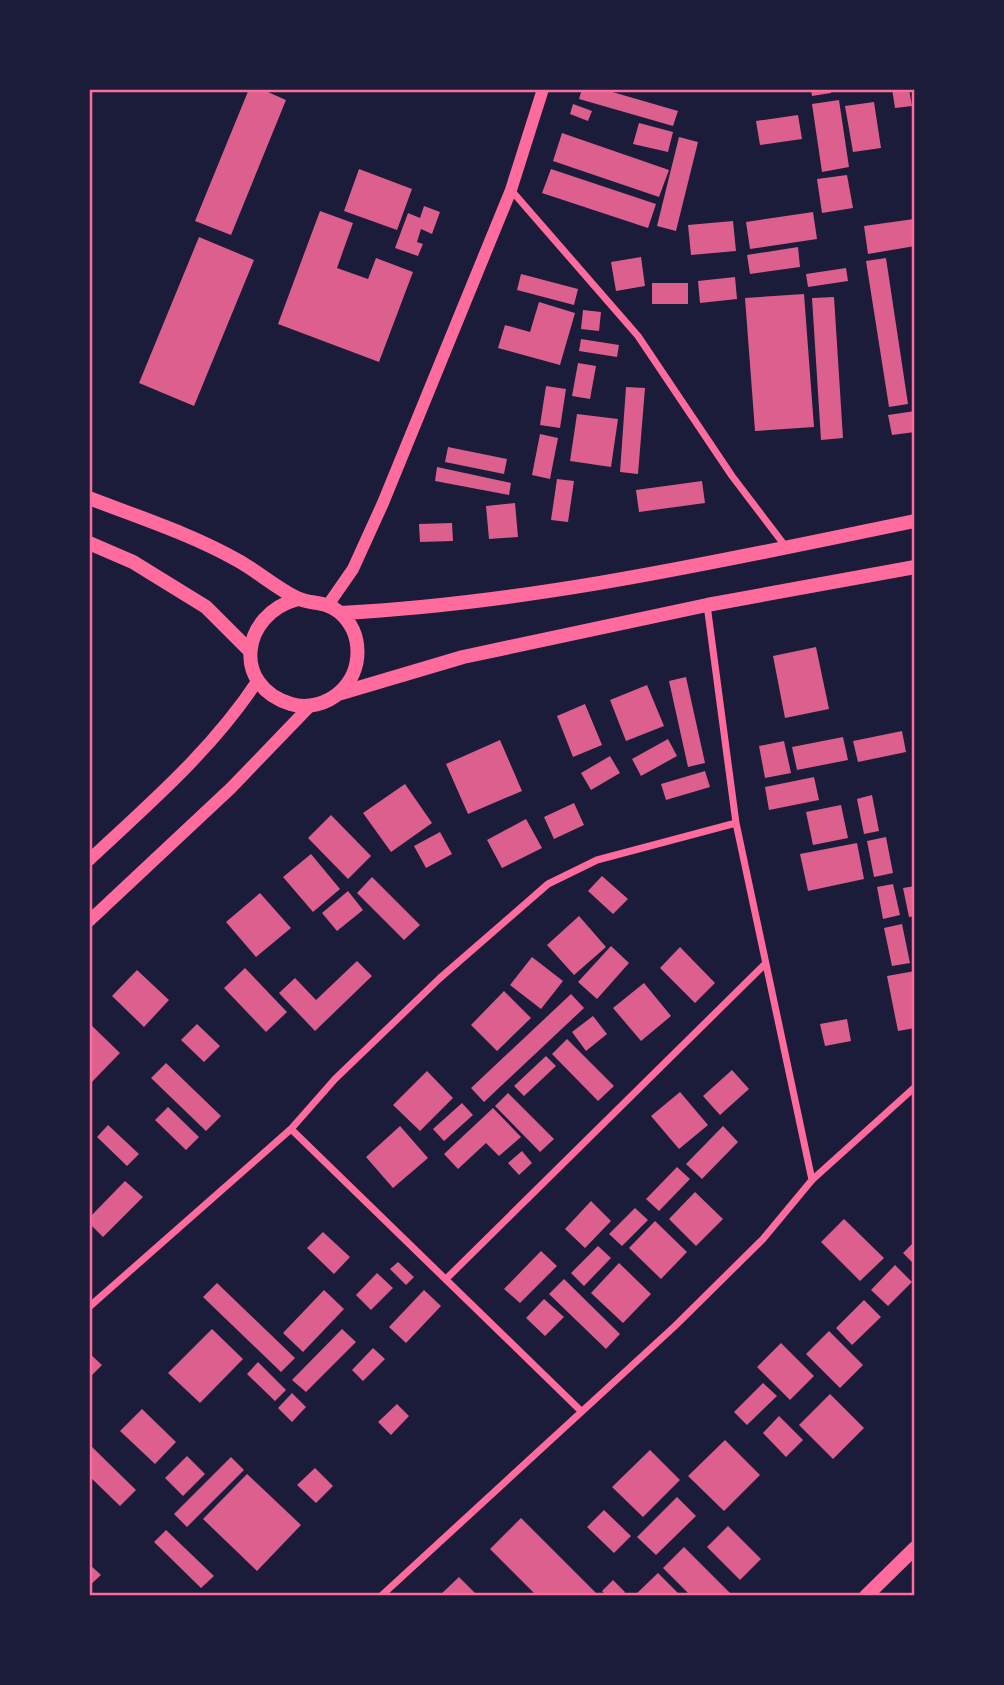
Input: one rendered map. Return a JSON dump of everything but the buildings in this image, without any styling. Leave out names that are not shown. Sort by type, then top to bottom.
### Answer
[{"type":"main road","points":[[89,498],[235,559],[298,599],[328,605],[341,613],[356,639],[358,654],[349,683],[338,694]]},
{"type":"main road","points":[[341,613],[451,605],[693,566],[915,521]]},
{"type":"main road","points":[[89,543],[133,562],[206,607],[250,651]]},
{"type":"main road","points":[[298,599],[270,611],[253,636],[250,651],[258,680],[280,701],[310,706],[338,694],[463,657],[707,605],[915,567]]},
{"type":"main road","points":[[866,1596],[915,1548]]},
{"type":"street","points":[[328,605],[353,569],[383,503],[511,190],[543,89]]},
{"type":"street","points":[[511,190],[638,337],[732,476],[786,547]]},
{"type":"street","points":[[707,605],[736,823],[764,965],[812,1180]]},
{"type":"street","points":[[89,860],[202,754],[236,713],[258,680]]},
{"type":"street","points":[[89,921],[231,788],[310,706]]},
{"type":"street","points":[[89,1307],[290,1129],[335,1079],[439,978],[548,884],[597,860],[736,823]]},
{"type":"street","points":[[446,1279],[764,965]]},
{"type":"street","points":[[381,1596],[580,1410],[675,1326],[743,1258],[812,1180],[915,1087]]},
{"type":"street","points":[[290,1129],[580,1410]]}]
